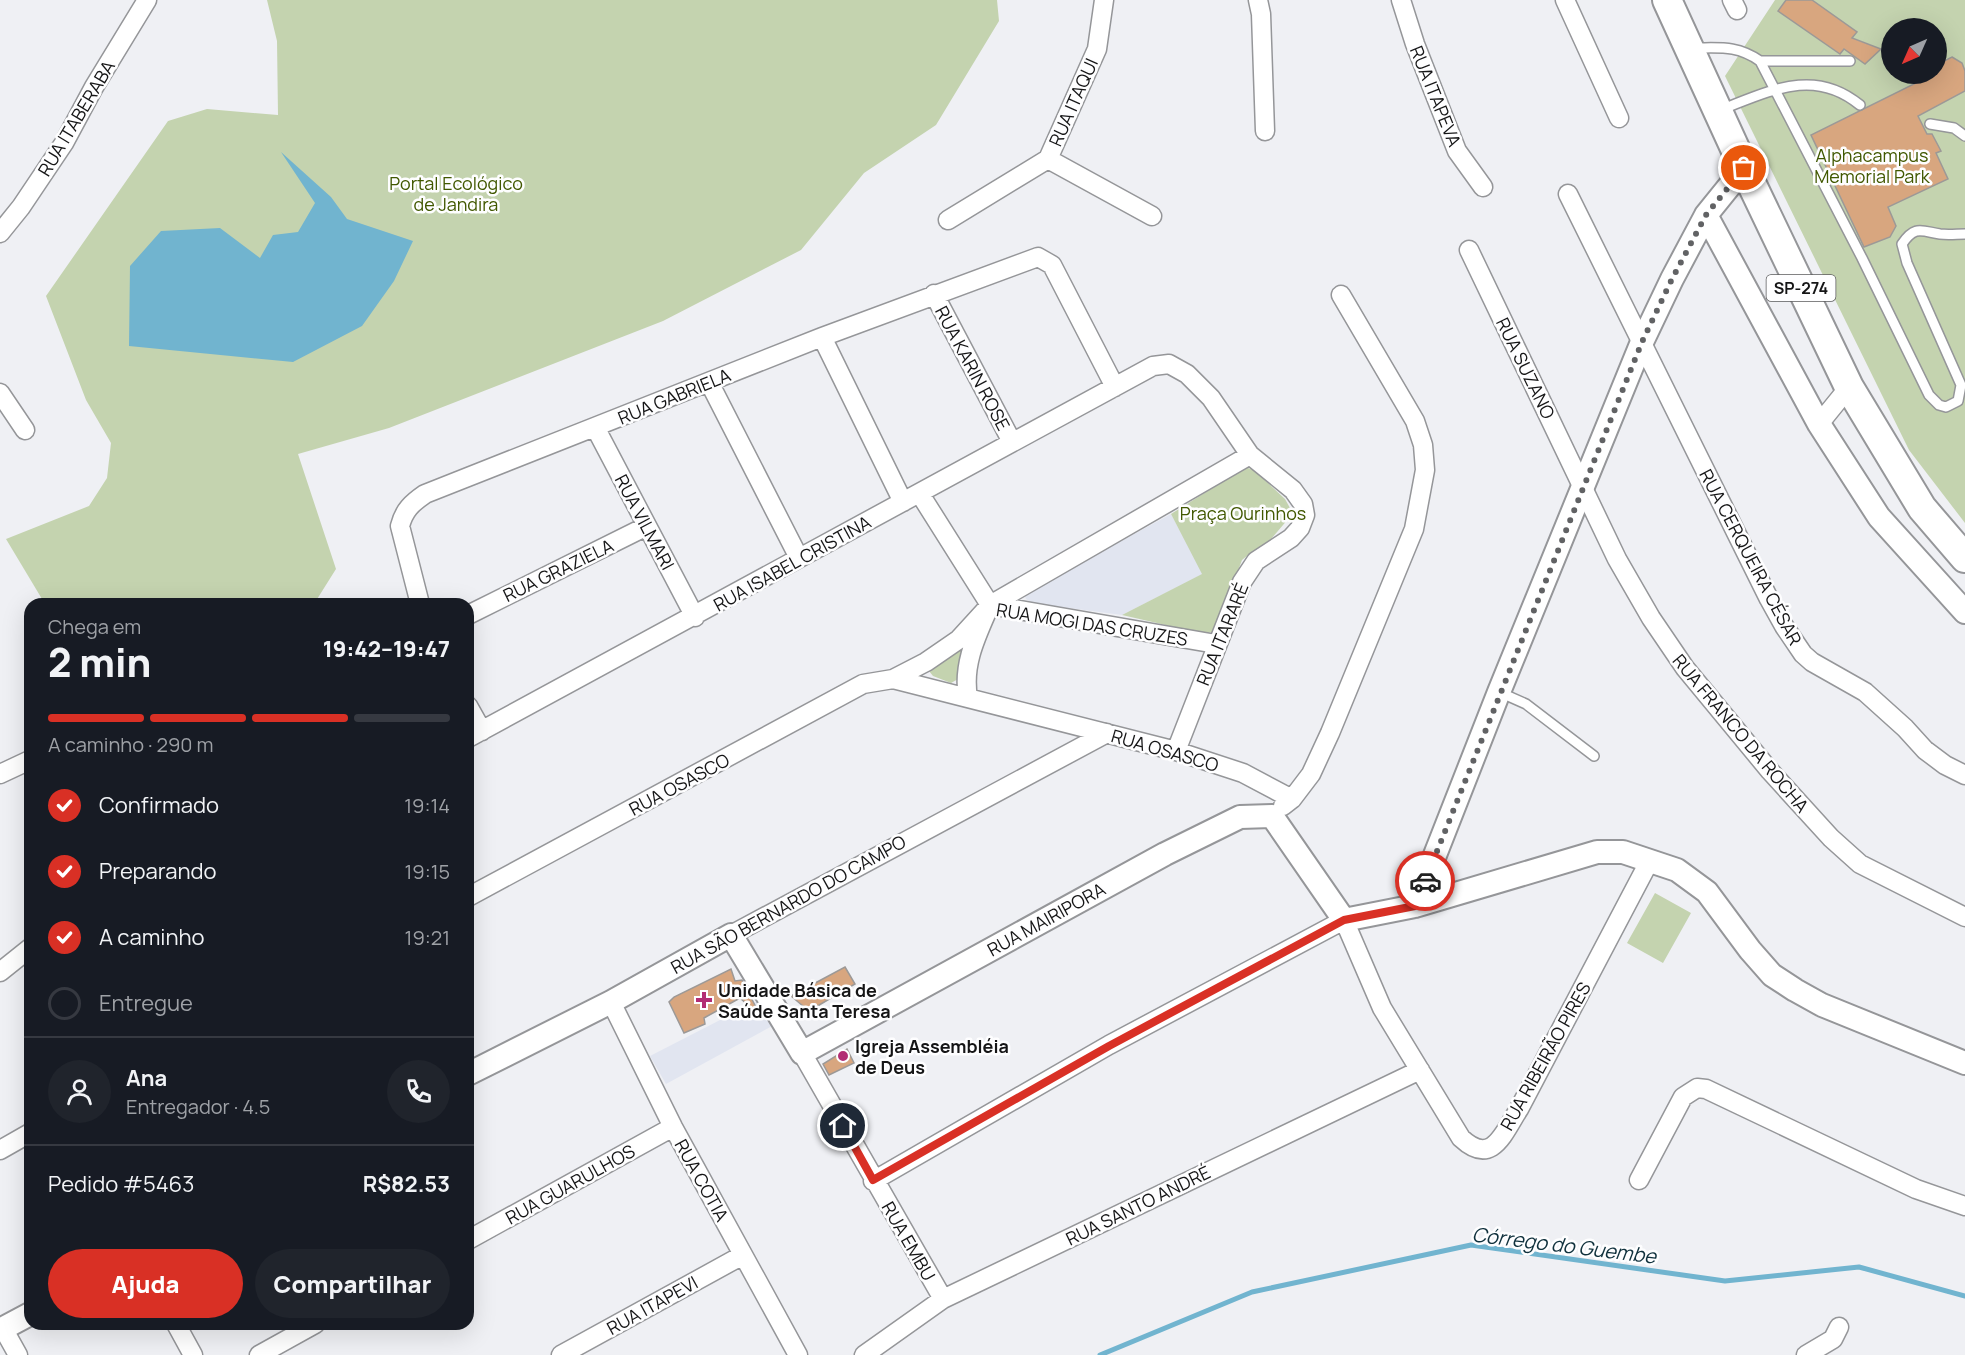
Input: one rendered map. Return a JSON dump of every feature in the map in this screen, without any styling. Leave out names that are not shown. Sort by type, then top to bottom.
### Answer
[{"type":"main road","name":"SP-274","points":[[1667,0],[1744,168],[1849,387],[1886,452],[1922,508],[1965,558]]},
{"type":"street","name":"RUA ITABERABA","points":[[0,233],[21,207],[64,143],[94,87],[147,0]]},
{"type":"street","name":"RUA ITAQUI","points":[[948,220],[1048,159],[1097,49],[1104,0]]},
{"type":"street","points":[[1258,0],[1261,14],[1265,131]]},
{"type":"street","name":"RUA ITAPEVA","points":[[1401,0],[1415,44],[1457,151],[1483,187]]},
{"type":"street","points":[[1565,0],[1619,118]]},
{"type":"street","points":[[1048,159],[1152,216]]},
{"type":"street","points":[[1415,906],[1642,342],[1706,215],[1744,168]]},
{"type":"street","name":"RUA CERQUEIRA CÉSAR","points":[[1568,194],[1769,599],[1796,645],[1812,662],[1865,692],[1905,728],[1925,750],[1945,765],[1965,775]]},
{"type":"street","points":[[1706,215],[1818,424],[1879,517],[1965,612]]},
{"type":"street","name":"RUA SUZANO","points":[[1469,250],[1583,485]]},
{"type":"street","name":"RUA GABRIELA","points":[[418,598],[400,526],[404,514],[412,503],[425,494],[822,337],[1038,257],[1052,265],[1115,387]]},
{"type":"street","name":"RUA KARIN ROSE","points":[[934,294],[1011,442]]},
{"type":"street","points":[[1341,295],[1415,421],[1423,445],[1425,470],[1414,529],[1330,733],[1311,774],[1292,799],[1272,816],[1344,920]]},
{"type":"street","points":[[822,337],[903,502]]},
{"type":"street","name":"RUA ISABEL CRISTINA","points":[[475,735],[1153,366],[1169,364],[1187,374],[1211,399],[1250,455]]},
{"type":"street","points":[[709,382],[798,558]]},
{"type":"street","points":[[1818,424],[1849,387]]},
{"type":"street","points":[[0,393],[25,430]]},
{"type":"street","name":"RUA VILMARI","points":[[595,427],[695,617]]},
{"type":"street","name":"RUA OSASCO","points":[[474,894],[863,684],[893,679],[926,662],[958,640],[990,605],[1250,455]]},
{"type":"street","name":"RUA ITARARÉ","points":[[1176,751],[1242,582],[1256,561],[1291,538],[1300,528],[1305,515],[1303,504],[1293,490],[1250,455]]},
{"type":"street","name":"RUA FRANCO DA ROCHA","points":[[1583,485],[1617,559],[1651,618],[1692,677],[1770,771],[1831,838],[1860,864],[1965,917]]},
{"type":"street","points":[[920,494],[990,605]]},
{"type":"street","name":"RUA GRAZIELA","points":[[474,612],[647,526]]},
{"type":"street","name":"RUA MOGI DAS CRUZES","points":[[968,697],[965,681],[967,666],[990,605],[1216,644]]},
{"type":"street","name":"RUA OSASCO","points":[[893,679],[1176,751],[1243,773],[1292,799]]},
{"type":"street","name":"RUA SÃO BERNARDO DO CAMPO","points":[[474,1071],[611,1002],[731,934],[1107,733]]},
{"type":"street","points":[[0,774],[24,763]]},
{"type":"street","name":"RUA MAIRIPORA","points":[[802,1053],[1165,854],[1240,818],[1272,816]]},
{"type":"street","points":[[873,1180],[1109,1046],[1344,920],[1415,906],[1597,852],[1623,852],[1677,870],[1707,892],[1750,950],[1772,975],[1822,1005],[1965,1063]]},
{"type":"street","name":"RUA RIBEIRÃO PIRES","points":[[1344,920],[1382,1008],[1461,1138],[1470,1147],[1486,1150],[1493,1147],[1519,1109],[1650,860]]},
{"type":"street","name":"RUA EMBU","points":[[731,934],[943,1299]]},
{"type":"street","points":[[0,972],[24,953]]},
{"type":"street","name":"RUA COTIA","points":[[611,1002],[673,1127],[798,1355]]},
{"type":"street","name":"RUA SANTO ANDRÉ","points":[[864,1355],[943,1299],[1420,1070]]},
{"type":"street","points":[[1639,1180],[1683,1097],[1697,1088],[1706,1089],[1916,1189],[1965,1206]]},
{"type":"street","name":"RUA GUARULHOS","points":[[474,1237],[673,1127]]},
{"type":"street","points":[[0,1150],[24,1136]]},
{"type":"street","name":"RUA ITAPEVI","points":[[561,1355],[743,1255]]},
{"type":"street","points":[[18,1355],[2,1329],[24,1317]]},
{"type":"street","points":[[1806,1355],[1833,1339],[1839,1327]]},
{"type":"street","points":[[179,1330],[193,1355]]},
{"type":"street","points":[[259,1355],[304,1330]]},
{"type":"lane","points":[[1690,48],[1736,49],[1748,52],[1760,61],[1863,258],[1929,395],[1940,405],[1946,406],[1958,400],[1960,385],[1906,263],[1902,244],[1908,234],[1918,230],[1942,234],[1965,234]]},
{"type":"lane","points":[[1760,61],[1850,61]]},
{"type":"lane","points":[[1718,111],[1798,84],[1824,85],[1846,94],[1860,105]]},
{"type":"lane","points":[[1930,124],[1954,128],[1965,136]]},
{"type":"lane","points":[[1500,692],[1526,704],[1594,756]]},
{"type":"shaded area","points":[[1171,514],[1203,574],[1122,615],[1032,603],[1026,599],[1028,592]]},
{"type":"shaded area","points":[[759,1000],[774,1025],[666,1084],[650,1056]]},
{"type":"green space","name":"Portal Ecológico de Jandira","points":[[267,0],[997,0],[999,21],[936,125],[864,173],[801,250],[663,321],[389,428],[298,454],[336,569],[318,598],[41,598],[6,539],[89,506],[107,478],[111,443],[86,400],[46,296],[168,121],[207,109],[278,115],[277,41]]},
{"type":"green space","name":"Alphacampus Memorial Park","points":[[1775,0],[1965,0],[1965,523],[1909,450],[1725,76]]},
{"type":"green space","name":"Praça Ourinhos","points":[[1246,467],[1255,471],[1285,499],[1290,508],[1289,518],[1266,545],[1253,551],[1242,560],[1218,624],[1212,632],[1205,634],[1122,615],[1202,574],[1171,514]]},
{"type":"green space","points":[[963,640],[968,643],[960,678],[951,683],[933,676],[929,671]]},
{"type":"green space","points":[[1655,893],[1691,913],[1663,963],[1627,943]]},
{"type":"water","points":[[281,152],[331,197],[347,219],[413,241],[394,281],[362,326],[293,362],[129,346],[130,266],[161,231],[220,228],[260,258],[273,235],[298,232],[315,203]]},
{"type":"building","points":[[1786,0],[1812,0],[1857,32],[1852,38],[1881,49],[1865,64],[1844,49],[1840,54],[1778,11]]},
{"type":"building","points":[[1952,57],[1962,63],[1965,71],[1965,91],[1918,116],[1927,134],[1932,134],[1941,151],[1936,153],[1948,179],[1888,207],[1896,226],[1890,237],[1864,247],[1811,135],[1914,84],[1947,84],[1947,60]]},
{"type":"building","points":[[845,967],[855,984],[809,1011],[791,996]]},
{"type":"building","name":"Unidade Básica de Saúde Santa Teresa","points":[[731,969],[735,981],[742,980],[761,1017],[740,998],[704,1018],[705,1024],[684,1033],[669,1002],[674,997]]},
{"type":"building","name":"Igreja Assembléia de Deus","points":[[847,1049],[854,1063],[829,1075],[823,1064]]},
{"type":"waterway","name":"Córrego do Guembe","points":[[1100,1355],[1252,1292],[1471,1245],[1725,1281],[1859,1267],[1965,1296]]},
{"type":"way so far","points":[[1425,881],[1642,342],[1706,215],[1744,168]]},
{"type":"place","name":"Unidade Básica de Saúde Santa Teresa","points":[[704,1000]]},
{"type":"place","name":"Igreja Assembléia de Deus","points":[[843,1056]]},
{"type":"route","points":[[843,1126],[873,1180],[1109,1046],[1344,920],[1415,906],[1425,881]]}]
